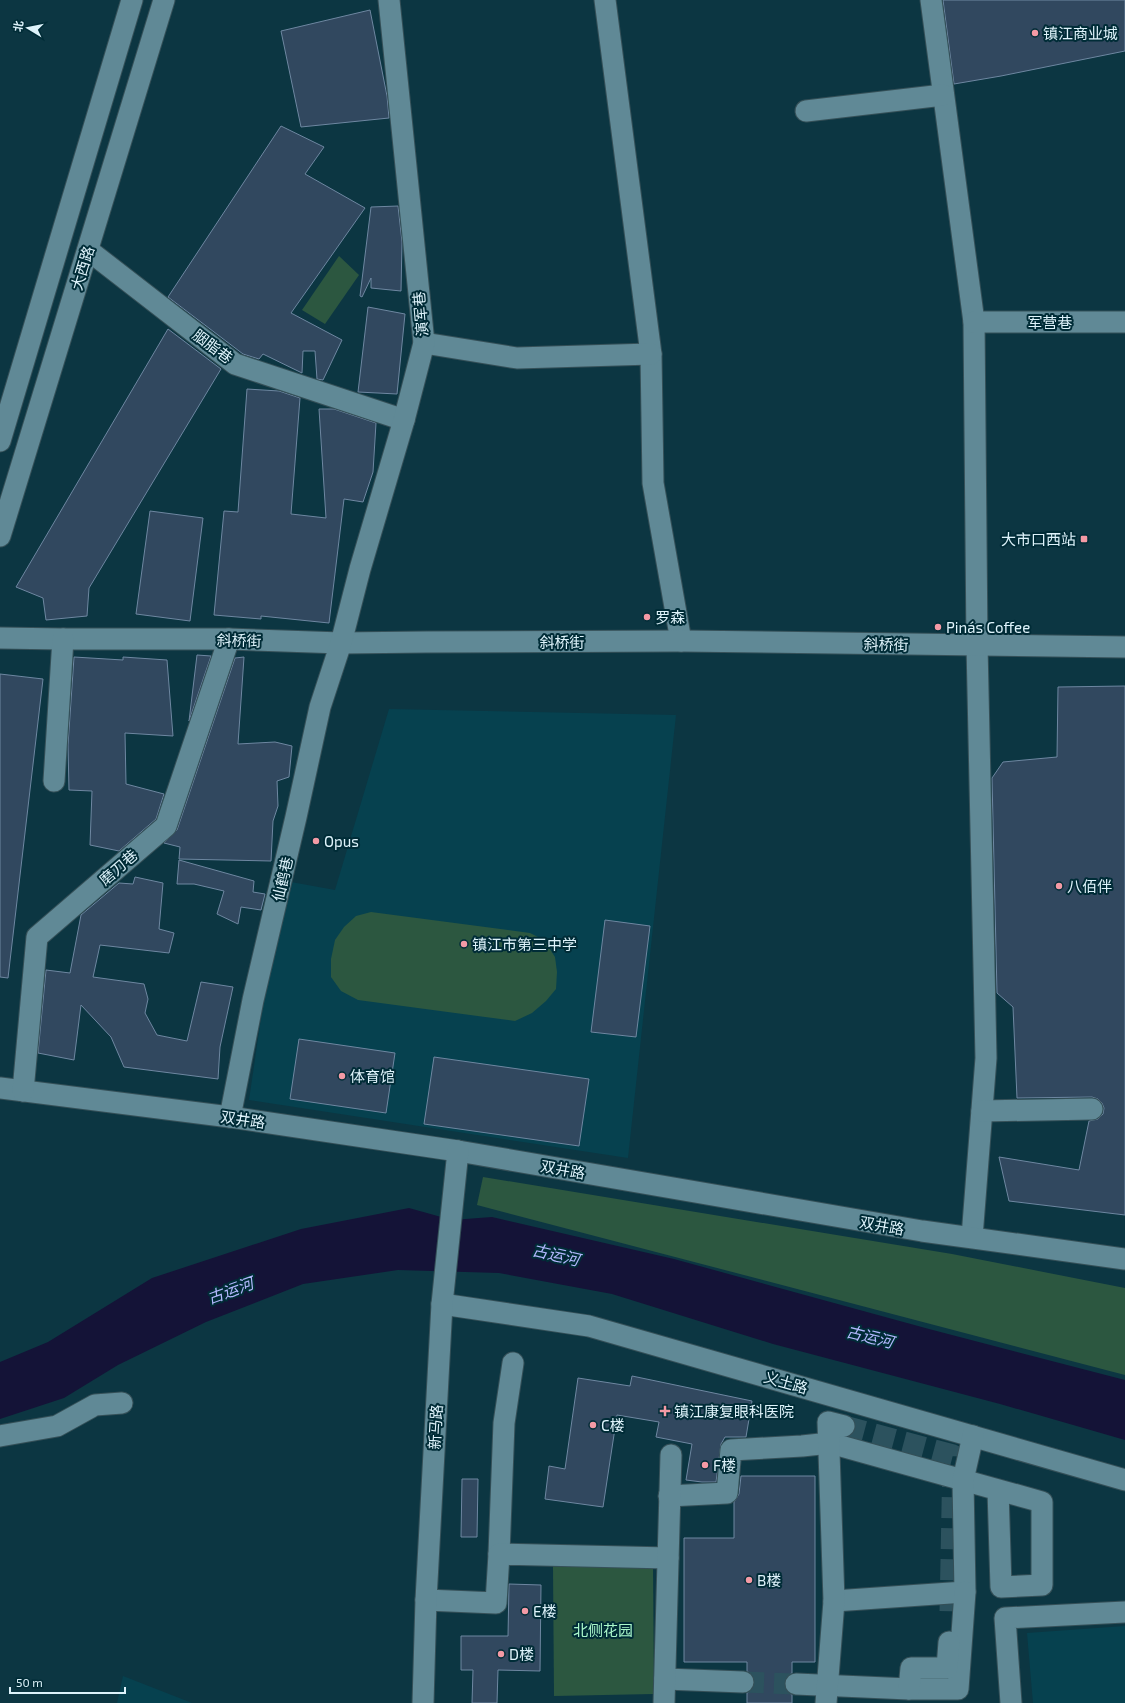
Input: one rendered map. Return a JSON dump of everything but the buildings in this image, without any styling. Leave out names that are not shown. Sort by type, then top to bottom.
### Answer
[{"type":"street","name":"大西路","points":[[0,441],[132,0]]},
{"type":"street","name":"大西路","points":[[0,536],[164,0]]},
{"type":"street","name":"演军巷","points":[[341,643],[360,569],[404,420],[424,342],[389,0]]},
{"type":"street","points":[[605,0],[651,354],[652,483],[681,642]]},
{"type":"street","points":[[932,0],[943,95],[974,322],[977,645],[986,1058],[972,1238]]},
{"type":"street","points":[[806,111],[943,95]]},
{"type":"street","name":"胭脂巷","points":[[88,250],[235,364],[404,420]]},
{"type":"street","name":"军营巷","points":[[974,322],[1125,322]]},
{"type":"street","points":[[424,342],[517,358],[651,354]]},
{"type":"street","name":"斜桥街","points":[[0,638],[230,639],[341,643],[681,642],[1125,647]]},
{"type":"street","points":[[54,781],[63,639]]},
{"type":"street","name":"磨刀巷","points":[[23,1091],[37,937],[166,826],[230,639]]},
{"type":"street","name":"仙鹤巷","points":[[230,1117],[253,1000],[320,707],[341,643]]},
{"type":"street","name":"双井路","points":[[0,1088],[230,1117],[458,1151],[914,1230],[1125,1259]]},
{"type":"street","points":[[982,1111],[1092,1109]]},
{"type":"street","name":"新马路","points":[[423,1703],[426,1600],[442,1304],[458,1151]]},
{"type":"street","name":"义土路","points":[[442,1304],[588,1326],[1125,1480]]},
{"type":"street","points":[[426,1600],[496,1603],[504,1423],[513,1363]]},
{"type":"street","points":[[0,1436],[57,1426],[95,1405],[122,1403]]},
{"type":"street","points":[[827,1694],[834,1601],[830,1443],[828,1422],[844,1426]]},
{"type":"street","points":[[796,1684],[827,1694],[909,1689],[958,1689],[965,1592],[963,1480],[974,1436]]},
{"type":"street","points":[[670,1496],[728,1493],[731,1450],[830,1443],[1042,1502],[1042,1585],[1001,1587],[998,1490]]},
{"type":"street","points":[[664,1703],[671,1455]]},
{"type":"street","points":[[499,1554],[668,1558]]},
{"type":"street","points":[[834,1601],[965,1592]]},
{"type":"street","points":[[1012,1703],[1005,1618],[1125,1612]]},
{"type":"street","points":[[909,1689],[911,1668],[947,1668],[950,1613]]},
{"type":"street","points":[[665,1680],[743,1682]]},
{"type":"shaded area","name":"镇江市第三中学","points":[[389,709],[676,715],[628,1158],[249,1100],[264,998],[291,882],[335,890]]},
{"type":"shaded area","points":[[1125,1626],[1125,1703],[1033,1703],[1027,1633]]},
{"type":"shaded area","points":[[123,1676],[192,1703],[117,1703]]},
{"type":"green space","points":[[339,256],[359,275],[325,324],[302,310]]},
{"type":"green space","points":[[371,912],[530,933],[544,940],[555,957],[557,972],[556,989],[546,1001],[532,1013],[515,1021],[358,1000],[341,991],[331,977],[331,959],[335,940],[344,927],[356,916]]},
{"type":"green space","points":[[483,1177],[952,1254],[1125,1288],[1125,1375],[477,1205]]},
{"type":"green space","name":"北侧花园","points":[[653,1565],[654,1694],[554,1696],[553,1566]]},
{"type":"water","name":"古运河","points":[[409,1208],[452,1220],[492,1217],[674,1259],[929,1329],[1125,1380],[1125,1440],[1000,1404],[773,1344],[612,1294],[499,1273],[398,1270],[303,1284],[206,1322],[118,1365],[64,1398],[0,1419],[0,1362],[48,1342],[152,1278],[301,1229]]},
{"type":"tunnel","points":[[844,1426],[953,1455],[950,1613]]},
{"type":"tunnel","points":[[743,1682],[796,1684]]},
{"type":"place","name":"镇江商业城","points":[[1035,33]]},
{"type":"place","name":"大市口西站","points":[[1084,539]]},
{"type":"place","name":"罗森","points":[[647,617]]},
{"type":"place","name":"Pinás Coffee","points":[[938,627]]},
{"type":"place","name":"Opus","points":[[316,841]]},
{"type":"place","name":"八佰伴","points":[[1059,886]]},
{"type":"place","name":"镇江市第三中学","points":[[464,944]]},
{"type":"place","name":"体育馆","points":[[342,1076]]},
{"type":"place","name":"镇江康复眼科医院","points":[[665,1411]]},
{"type":"place","name":"C楼","points":[[593,1425]]},
{"type":"place","name":"F楼","points":[[705,1465]]},
{"type":"place","name":"B楼","points":[[749,1580]]},
{"type":"place","name":"E楼","points":[[525,1611]]},
{"type":"place","name":"D楼","points":[[501,1654]]}]
